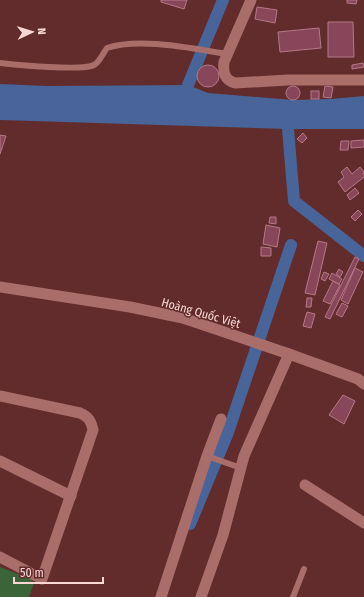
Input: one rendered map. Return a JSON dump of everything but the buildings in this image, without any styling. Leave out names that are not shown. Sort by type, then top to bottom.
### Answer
[{"type":"street","points":[[251,0],[224,62],[226,78],[230,82],[364,80]]},
{"type":"street","name":"Hoàng Quốc Việt","points":[[0,287],[130,307],[183,318],[358,379],[364,384]]},
{"type":"street","points":[[201,597],[223,535],[239,468],[285,353]]},
{"type":"street","points":[[0,396],[80,413],[88,416],[92,423],[93,430],[42,579],[0,557]]},
{"type":"street","points":[[161,597],[210,457],[221,419]]},
{"type":"street","points":[[0,461],[71,496]]},
{"type":"street","points":[[305,485],[364,523]]},
{"type":"lane","points":[[0,64],[85,67],[96,64],[105,51],[111,47],[155,44],[228,54]]},
{"type":"lane","points":[[210,457],[239,468]]},
{"type":"lane","points":[[293,597],[304,569]]},
{"type":"green space","points":[[0,567],[31,579],[34,583],[29,597],[0,597]]},
{"type":"water","points":[[0,84],[46,86],[188,85],[208,93],[293,100],[364,96],[364,129],[288,129],[0,120]]},
{"type":"waterway","points":[[188,85],[223,0]]},
{"type":"waterway","points":[[288,129],[294,201],[364,256]]},
{"type":"waterway","points":[[190,524],[227,435],[291,245]]}]
